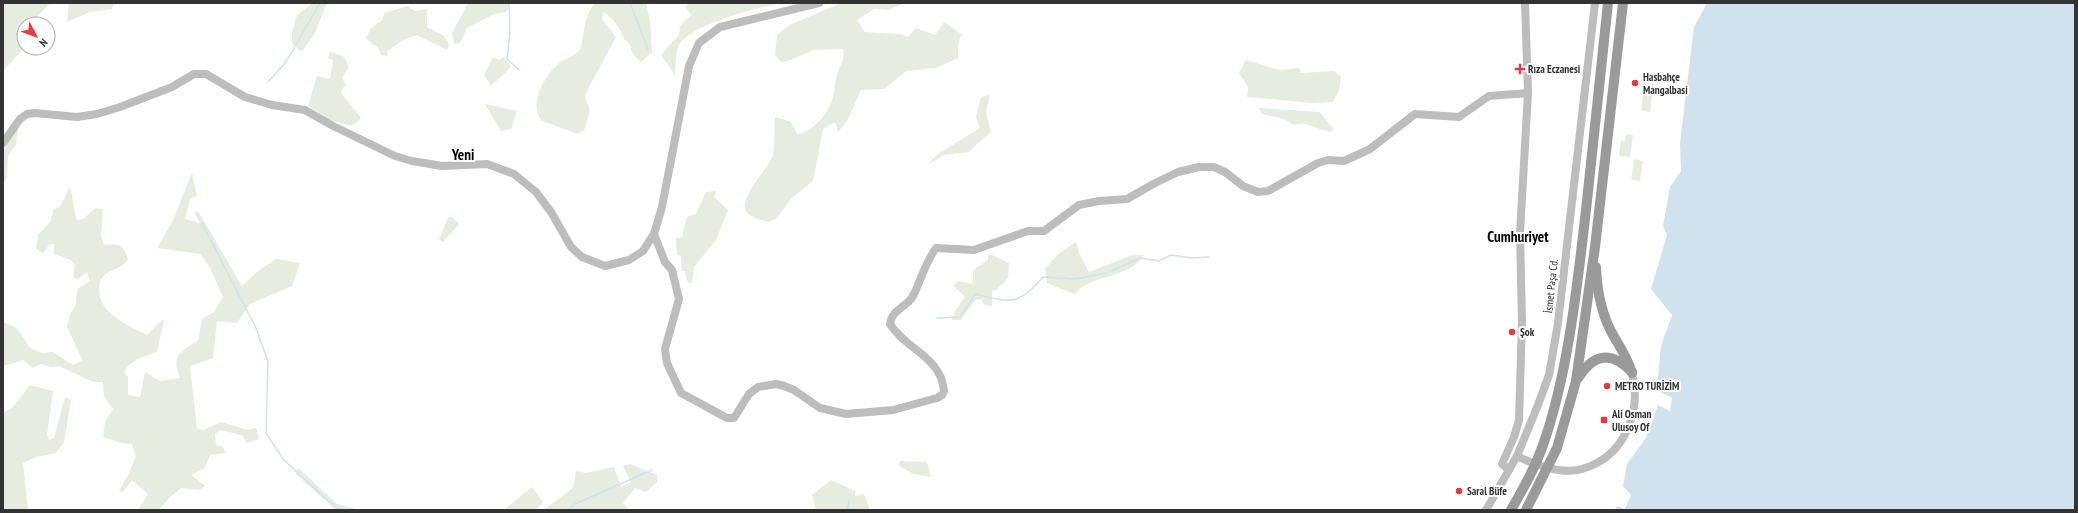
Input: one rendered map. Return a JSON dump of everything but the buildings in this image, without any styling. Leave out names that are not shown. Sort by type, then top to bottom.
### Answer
[{"type":"highway","points":[[1511,510],[1525,485],[1543,446],[1557,396],[1566,352],[1581,253],[1608,3]]},
{"type":"highway","points":[[1526,510],[1557,448],[1576,381],[1595,247],[1623,3]]},
{"type":"highway","points":[[1595,247],[1599,296],[1602,310],[1613,335],[1623,349],[1632,373]]},
{"type":"highway","points":[[1576,381],[1587,365],[1595,359],[1604,357],[1614,359],[1623,364],[1632,373]]},
{"type":"street","points":[[3,143],[20,119],[27,114],[35,113],[77,117],[97,114],[120,107],[172,87],[200,72],[213,77],[245,96],[272,106],[305,110],[333,126],[395,156],[412,161],[442,166],[487,164],[514,174],[536,192],[551,212],[571,247],[582,257],[593,263],[605,266],[629,260],[643,251],[654,234],[662,207],[689,66],[699,43],[720,27],[819,3]]},
{"type":"street","points":[[1509,470],[1502,464],[1514,437],[1519,420],[1522,321],[1520,233],[1528,93],[1525,3]]},
{"type":"street","name":"İsmet Paşa Cd.","points":[[1486,510],[1517,456],[1549,375],[1558,323],[1595,3]]},
{"type":"street","points":[[654,234],[665,262],[675,278],[679,299],[665,349],[667,363],[681,393],[727,418],[734,418],[749,394],[758,387],[776,384],[784,386],[820,408],[832,412],[846,414],[893,410],[936,398],[942,395],[944,391],[936,370],[929,359],[902,340],[890,324],[894,313],[913,296],[917,283],[936,248],[974,250],[1028,231],[1044,231],[1079,205],[1099,201],[1127,199],[1178,172],[1200,168],[1214,167],[1225,172],[1243,186],[1258,192],[1268,191],[1318,163],[1328,160],[1344,160],[1370,149],[1415,114],[1459,117],[1489,96],[1503,93],[1528,93]]},
{"type":"street","points":[[1517,456],[1562,470],[1581,470],[1600,461],[1614,450],[1624,438],[1633,417],[1636,396],[1632,373]]},
{"type":"shaded area","points":[[3,3],[50,3],[38,16],[16,16],[17,56],[3,71]]},
{"type":"shaded area","points":[[69,3],[114,3],[112,9],[90,12],[67,22]]},
{"type":"shaded area","points":[[313,3],[327,3],[315,33],[303,50],[300,51],[292,43],[292,33],[297,15]]},
{"type":"shaded area","points":[[468,3],[511,3],[506,12],[494,14],[467,28],[460,43],[454,43],[452,33]]},
{"type":"shaded area","points":[[594,3],[646,3],[650,21],[652,52],[641,62],[632,52],[629,43],[624,40],[616,24],[604,12],[602,19],[616,37],[585,97],[590,110],[584,131],[578,134],[542,121],[538,114],[537,99],[543,84],[552,70],[560,63],[577,53],[581,47],[587,18]]},
{"type":"shaded area","points":[[689,3],[782,3],[757,8],[725,18],[695,31],[684,39],[678,47],[675,75],[661,55],[679,35],[680,26],[691,15],[685,7]]},
{"type":"shaded area","points":[[842,3],[905,3],[888,10],[874,9],[857,20],[865,32],[899,34],[908,37],[916,28],[935,35],[944,22],[961,34],[958,46],[958,58],[936,68],[906,71],[884,89],[861,90],[847,121],[838,132],[835,122],[823,129],[813,181],[792,198],[777,218],[769,222],[755,218],[746,210],[745,203],[753,186],[773,155],[775,117],[791,122],[797,134],[812,128],[824,115],[832,101],[838,71],[844,56],[843,49],[814,50],[788,61],[781,62],[775,55],[777,35],[789,25]]},
{"type":"shaded area","points":[[407,6],[415,11],[427,9],[427,27],[444,36],[449,44],[447,50],[417,35],[405,39],[387,51],[388,56],[381,55],[378,47],[366,38],[371,28],[383,20],[384,13]]},
{"type":"shaded area","points":[[330,52],[343,56],[349,67],[342,78],[346,85],[340,92],[361,118],[352,126],[330,120],[308,106],[317,76],[330,79],[333,60],[328,58]]},
{"type":"shaded area","points":[[493,57],[499,60],[504,57],[511,67],[491,86],[484,75]]},
{"type":"shaded area","points":[[1246,60],[1279,70],[1299,68],[1301,73],[1334,71],[1341,77],[1339,90],[1333,102],[1312,103],[1247,97],[1248,87],[1239,73]]},
{"type":"shaded area","points":[[1648,81],[1654,81],[1650,112],[1641,110],[1643,94],[1647,94]]},
{"type":"shaded area","points":[[990,94],[986,113],[991,132],[968,152],[945,155],[927,165],[938,154],[980,128],[976,117],[981,97]]},
{"type":"shaded area","points":[[485,104],[517,111],[511,129],[501,131]]},
{"type":"shaded area","points":[[1259,108],[1320,112],[1334,130],[1329,132],[1303,123],[1293,125],[1284,119],[1262,114]]},
{"type":"shaded area","points":[[18,127],[16,145],[8,156],[7,178],[3,183],[3,159],[5,146],[12,133]]},
{"type":"shaded area","points":[[1626,135],[1633,135],[1630,157],[1619,156],[1621,141],[1625,141]]},
{"type":"shaded area","points":[[1634,159],[1643,161],[1640,181],[1631,180]]},
{"type":"shaded area","points":[[192,173],[197,196],[190,199],[185,219],[200,223],[194,212],[198,211],[242,286],[257,272],[276,259],[300,263],[292,286],[250,304],[237,323],[217,321],[213,358],[190,366],[197,428],[203,430],[221,422],[248,430],[256,428],[259,439],[247,443],[242,435],[220,430],[215,434],[216,445],[223,447],[226,453],[210,455],[205,468],[191,475],[205,486],[201,490],[181,488],[169,498],[159,510],[138,510],[148,494],[132,480],[123,492],[119,491],[136,456],[132,444],[121,443],[103,437],[105,422],[113,409],[104,396],[103,382],[93,382],[59,366],[50,367],[41,364],[33,368],[23,360],[3,366],[3,322],[17,328],[30,348],[42,353],[53,352],[73,365],[83,361],[67,327],[70,314],[76,305],[77,289],[90,281],[87,272],[78,279],[73,278],[75,264],[71,260],[54,254],[54,244],[50,244],[43,253],[36,249],[38,235],[50,222],[54,209],[60,207],[70,186],[77,220],[83,219],[96,208],[103,209],[101,235],[104,245],[120,246],[124,250],[128,260],[122,266],[107,273],[100,280],[100,297],[103,305],[123,323],[147,335],[162,320],[164,320],[157,352],[134,361],[124,372],[128,377],[128,395],[140,397],[145,372],[160,381],[180,378],[176,365],[178,355],[198,341],[202,319],[214,312],[223,297],[210,268],[200,254],[157,248],[173,221]]},
{"type":"shaded area","points":[[716,191],[714,197],[728,210],[716,240],[694,267],[692,282],[688,283],[685,271],[682,271],[681,256],[677,254],[676,238],[682,237],[687,217],[696,214],[706,192]]},
{"type":"shaded area","points":[[451,216],[459,224],[443,242],[439,239],[448,218]]},
{"type":"shaded area","points":[[1076,242],[1079,253],[1089,272],[1132,255],[1144,255],[1133,266],[1126,270],[1087,284],[1074,294],[1047,283],[1045,269],[1058,254]]},
{"type":"shaded area","points":[[988,255],[992,255],[1009,263],[1008,278],[996,290],[992,291],[992,306],[985,305],[981,299],[975,300],[961,320],[952,320],[955,311],[965,297],[953,285],[958,281],[973,284],[973,270],[988,260]]},
{"type":"shaded area","points":[[30,385],[53,391],[47,435],[49,440],[54,438],[65,397],[71,400],[64,442],[56,453],[36,457],[23,463],[28,510],[3,510],[3,413],[12,408]]},
{"type":"shaded area","points":[[900,461],[927,462],[931,477],[913,474],[898,465]]},
{"type":"shaded area","points":[[630,464],[657,475],[657,482],[646,492],[635,488],[623,503],[629,510],[543,510],[573,488],[576,471],[586,473],[614,467],[621,487],[631,482],[623,466]]},
{"type":"shaded area","points":[[298,468],[337,504],[359,510],[336,510],[296,474]]},
{"type":"shaded area","points":[[831,480],[855,491],[855,496],[864,494],[870,510],[816,510],[812,495]]},
{"type":"shaded area","points":[[532,487],[543,502],[536,510],[504,510]]},
{"type":"water","points":[[1707,3],[2075,3],[2075,510],[1615,510],[1617,506],[1625,509],[1631,495],[1623,486],[1627,464],[1646,438],[1658,405],[1670,411],[1672,398],[1657,390],[1661,346],[1672,315],[1651,289],[1667,235],[1663,226],[1670,187],[1681,171],[1680,143],[1694,27]]},
{"type":"waterway","points":[[268,82],[286,62],[320,3]]},
{"type":"waterway","points":[[509,3],[510,32],[507,59],[519,70]]},
{"type":"waterway","points":[[630,3],[648,49]]},
{"type":"waterway","points":[[202,223],[256,328],[268,362],[266,433],[283,459],[328,501],[341,510]]},
{"type":"waterway","points":[[937,318],[960,317],[975,294],[997,299],[1013,300],[1027,293],[1043,277],[1076,279],[1106,273],[1141,258],[1159,261],[1171,255],[1192,258],[1209,257]]},
{"type":"waterway","points":[[567,510],[575,504],[652,470]]},
{"type":"waterway","points":[[847,510],[849,501]]},
{"type":"place","name":"Rıza Eczanesi","points":[[1520,69]]},
{"type":"place","name":"Hasbahçe Mangalbasi","points":[[1635,83]]},
{"type":"place","name":"Şok","points":[[1512,332]]},
{"type":"place","name":"METRO TURİZİM","points":[[1607,386]]},
{"type":"place","name":"Ali Osman Ulusoy Of","points":[[1604,420]]},
{"type":"place","name":"Saral Büfe","points":[[1459,491]]},
{"type":"district","name":"Yeni","points":[[463,154]]},
{"type":"district","name":"Cumhuriyet","points":[[1518,236]]}]
